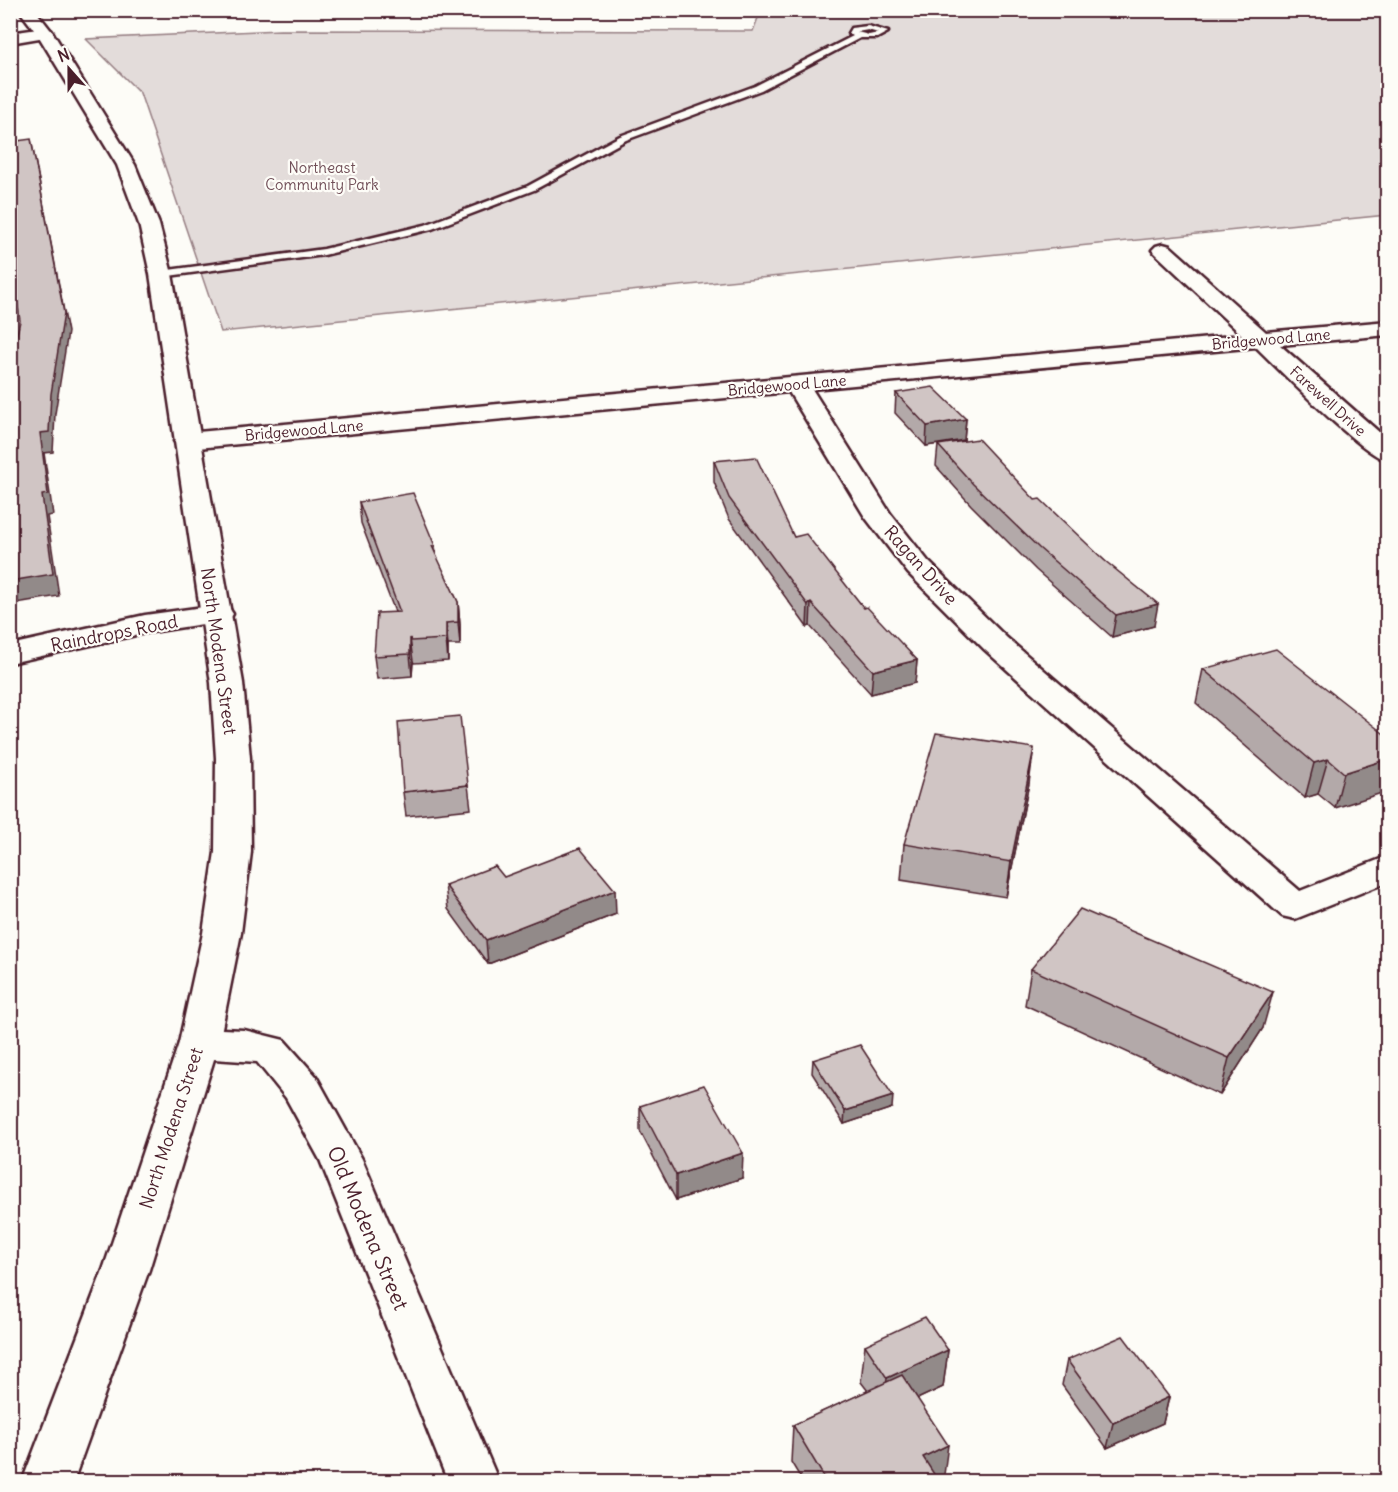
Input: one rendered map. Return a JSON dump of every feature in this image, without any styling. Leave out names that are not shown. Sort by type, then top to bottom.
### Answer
[{"type":"street","name":"North Modena Street","points":[[26,10],[45,33],[126,165],[149,224],[161,274],[187,441],[218,614],[227,683],[233,758],[233,852],[222,933],[199,1043],[126,1270],[55,1461]]},
{"type":"street","points":[[10,38],[45,33]]},
{"type":"street","name":"Farewell Drive","points":[[1163,250],[1358,429],[1388,453]]},
{"type":"street","name":"Bridgewood Lane","points":[[187,441],[1388,328]]},
{"type":"street","name":"Ragan Drive","points":[[796,384],[879,517],[918,567],[996,644],[1082,717],[1295,907],[1388,868]]},
{"type":"street","name":"Raindrops Road","points":[[10,654],[145,624],[218,614]]},
{"type":"street","name":"Old Modena Street","points":[[199,1043],[244,1045],[270,1050],[301,1088],[341,1159],[474,1482]]},
{"type":"lane","points":[[161,274],[324,252],[428,227],[531,188],[623,138],[758,88],[859,36]]},
{"type":"green space","name":"Northeast Community Park","points":[[761,10],[1387,11],[1387,215],[221,332],[140,93],[86,39],[280,30],[753,31]]},
{"type":"building","points":[[31,139],[64,313],[51,394],[49,432],[40,433],[48,494],[42,495],[53,574],[10,581],[10,364],[20,321],[14,277],[10,278],[10,142]]},
{"type":"building","points":[[933,387],[966,419],[927,426],[896,393]]},
{"type":"building","points":[[978,439],[1035,500],[1040,499],[1104,560],[1158,604],[1116,615],[1039,548],[973,484],[938,445]]},
{"type":"building","points":[[756,457],[794,537],[806,534],[864,608],[867,607],[917,660],[873,671],[811,603],[808,605],[729,498],[714,461]]},
{"type":"building","points":[[413,493],[435,546],[432,546],[458,602],[458,622],[446,623],[446,639],[411,641],[410,638],[410,654],[374,656],[377,613],[400,612],[359,502]]},
{"type":"building","points":[[1276,649],[1388,737],[1388,759],[1344,773],[1328,759],[1314,763],[1203,669]]},
{"type":"building","points":[[460,716],[468,785],[403,792],[398,722]]},
{"type":"building","points":[[936,733],[1034,748],[1011,862],[904,844]]},
{"type":"building","points":[[580,848],[615,890],[486,940],[445,885],[495,866],[504,877]]},
{"type":"building","points":[[1080,909],[1273,992],[1229,1058],[1031,969]]},
{"type":"building","points":[[860,1045],[893,1096],[845,1111],[813,1060]]},
{"type":"building","points":[[704,1085],[743,1153],[676,1175],[640,1106]]},
{"type":"building","points":[[925,1317],[948,1350],[887,1378],[865,1345]]},
{"type":"building","points":[[1123,1336],[1169,1397],[1113,1423],[1067,1360]]},
{"type":"building","points":[[902,1375],[948,1445],[923,1457],[939,1482],[827,1482],[793,1425]]}]
